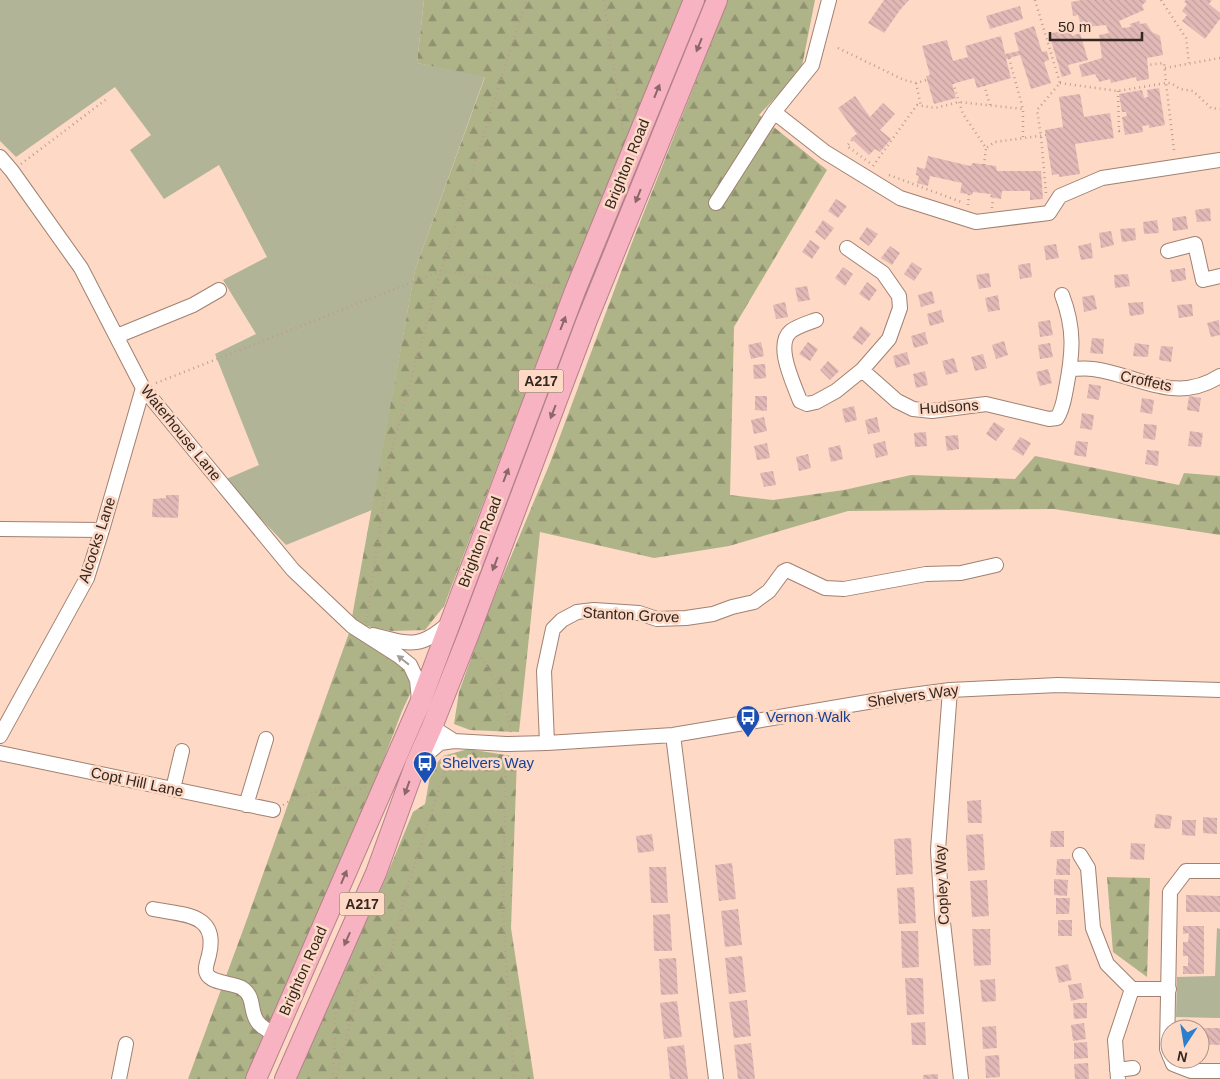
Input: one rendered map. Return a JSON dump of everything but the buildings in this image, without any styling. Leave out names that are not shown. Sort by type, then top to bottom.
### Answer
[{"type":"highway","name":"Brighton Road","points":[[256,1079],[420,703],[575,291],[694,0]]},
{"type":"highway","name":"Brighton Road","points":[[285,1079],[376,873],[416,763],[468,636],[587,320],[718,0]]},
{"type":"highway","points":[[392,765],[419,731],[432,727]]},
{"type":"street","points":[[716,202],[774,112],[812,65],[829,0]]},
{"type":"street","points":[[774,112],[825,152],[900,198],[976,222],[1049,212],[1060,196],[1102,178],[1220,160]]},
{"type":"street","name":"Waterhouse Lane","points":[[0,157],[81,268],[142,388],[293,570],[352,626],[410,665],[417,680],[420,703]]},
{"type":"street","points":[[1168,251],[1195,244],[1203,280],[1220,276]]},
{"type":"street","points":[[816,320],[792,331],[787,336],[784,344],[786,365],[800,401],[807,404],[816,402],[836,392],[862,370],[889,339],[900,308],[899,296],[882,273],[847,248]]},
{"type":"street","points":[[117,336],[193,305],[219,290]]},
{"type":"street","name":"Hudsons","points":[[862,370],[897,401],[913,409],[932,411],[986,404],[1048,420],[1057,418],[1062,411],[1070,369],[1072,337],[1069,314],[1062,295]]},
{"type":"street","name":"Croffets","points":[[1070,369],[1093,369],[1146,384],[1177,388],[1194,388],[1211,382],[1220,376]]},
{"type":"street","name":"Alcocks Lane","points":[[0,736],[87,578],[142,388]]},
{"type":"street","points":[[0,529],[102,530]]},
{"type":"street","name":"Stanton Grove","points":[[547,743],[544,671],[553,629],[562,620],[577,612],[594,610],[639,613],[657,619],[686,618],[713,614],[732,606],[754,602],[769,591],[782,572],[787,570],[825,588],[844,589],[926,574],[961,573],[996,565]]},
{"type":"street","name":"Waterhouse Lane","points":[[362,633],[416,643],[431,638],[450,623]]},
{"type":"street","name":"Shelvers Way","points":[[432,727],[454,741],[509,744],[547,743],[673,735],[897,696],[950,690],[1058,685],[1220,690]]},
{"type":"street","name":"Copley Way","points":[[950,690],[938,850],[942,914],[961,1079]]},
{"type":"street","points":[[673,735],[716,1079]]},
{"type":"street","points":[[246,805],[266,739]]},
{"type":"street","points":[[416,763],[440,743],[454,741]]},
{"type":"street","points":[[173,789],[182,751]]},
{"type":"street","name":"Copt Hill Lane","points":[[0,752],[273,810]]},
{"type":"street","points":[[1080,855],[1088,868],[1092,928],[1107,964],[1132,989],[1169,990]]},
{"type":"street","points":[[1168,1019],[1170,892],[1186,871],[1220,871]]},
{"type":"street","points":[[153,909],[192,917],[200,920],[206,926],[211,933],[206,968],[207,974],[211,978],[237,986],[247,993],[254,1018],[266,1030],[276,1034]]},
{"type":"street","points":[[1132,989],[1114,1040],[1118,1074],[1133,1068]]},
{"type":"street","points":[[119,1079],[126,1044]]},
{"type":"street","points":[[1186,1069],[1191,1071],[1220,1071]]},
{"type":"path","points":[[362,633],[366,626],[391,452],[441,271],[526,0]]},
{"type":"path","points":[[604,0],[624,134]]},
{"type":"path","points":[[1035,0],[1060,83]]},
{"type":"path","points":[[1161,0],[1186,38],[1189,63]]},
{"type":"path","points":[[838,48],[904,80],[916,83],[927,80]]},
{"type":"path","points":[[1009,58],[1023,109],[1023,138]]},
{"type":"path","points":[[1164,68],[1220,58]]},
{"type":"path","points":[[1148,65],[1164,63],[1174,150]]},
{"type":"path","points":[[916,83],[922,106]]},
{"type":"path","points":[[954,83],[963,114],[986,148],[984,165]]},
{"type":"path","points":[[1060,83],[1118,91],[1171,83],[1180,90],[1194,91],[1211,108],[1220,109]]},
{"type":"path","points":[[1060,83],[1038,110],[1046,202],[1060,196]]},
{"type":"path","points":[[984,86],[990,105]]},
{"type":"path","points":[[1149,86],[1150,90]]},
{"type":"path","points":[[1118,91],[1119,131],[1124,130]]},
{"type":"path","points":[[12,171],[108,98]]},
{"type":"path","points":[[874,166],[917,106],[935,108],[959,102],[1023,109]]},
{"type":"path","points":[[986,148],[995,142],[1046,135]]},
{"type":"path","points":[[852,140],[847,146],[878,169]]},
{"type":"path","points":[[882,172],[974,207]]},
{"type":"path","points":[[968,205],[969,194]]},
{"type":"path","points":[[992,208],[993,198]]},
{"type":"path","points":[[986,209],[1001,207]]},
{"type":"path","points":[[142,388],[441,271],[575,291]]},
{"type":"path","points":[[468,636],[498,686],[508,712],[509,744],[503,916],[514,1079]]},
{"type":"path","points":[[334,1079],[358,991],[389,960],[406,892],[454,741]]},
{"type":"path","points":[[273,810],[299,795],[335,787],[362,789],[369,783]]},
{"type":"path","points":[[334,1079],[336,999]]},
{"type":"green space","points":[[0,0],[424,0],[417,63],[485,76],[415,270],[372,510],[286,545],[224,480],[259,465],[215,354],[256,334],[223,280],[267,257],[219,165],[164,199],[130,150],[151,135],[115,87],[16,157],[0,141]]},
{"type":"green space","points":[[424,0],[684,0],[517,415],[444,606],[425,630],[392,631],[366,626],[352,617],[415,270],[485,77],[417,63]]},
{"type":"green space","points":[[728,0],[815,0],[801,71],[759,115],[827,170],[734,327],[730,495],[773,500],[844,490],[911,475],[1015,479],[1035,456],[1179,485],[1184,473],[1220,476],[1220,535],[1054,509],[848,511],[729,546],[654,558],[540,532],[519,732],[470,730],[454,724],[459,692],[487,614],[550,463],[631,245]]},
{"type":"green space","points":[[349,633],[392,659],[408,674],[411,692],[371,793],[246,1079],[188,1079],[246,922]]},
{"type":"green space","points":[[468,749],[517,757],[511,928],[534,1079],[294,1079],[384,882],[413,812],[425,804],[431,770],[443,756]]},
{"type":"green space","points":[[1107,877],[1150,878],[1147,977],[1113,952]]},
{"type":"green space","points":[[1217,928],[1220,929],[1220,1018],[1176,1017],[1177,977],[1215,976]]},
{"type":"place","name":"Vernon Walk","points":[[748,738]]},
{"type":"place","name":"Shelvers Way","points":[[425,784]]}]
